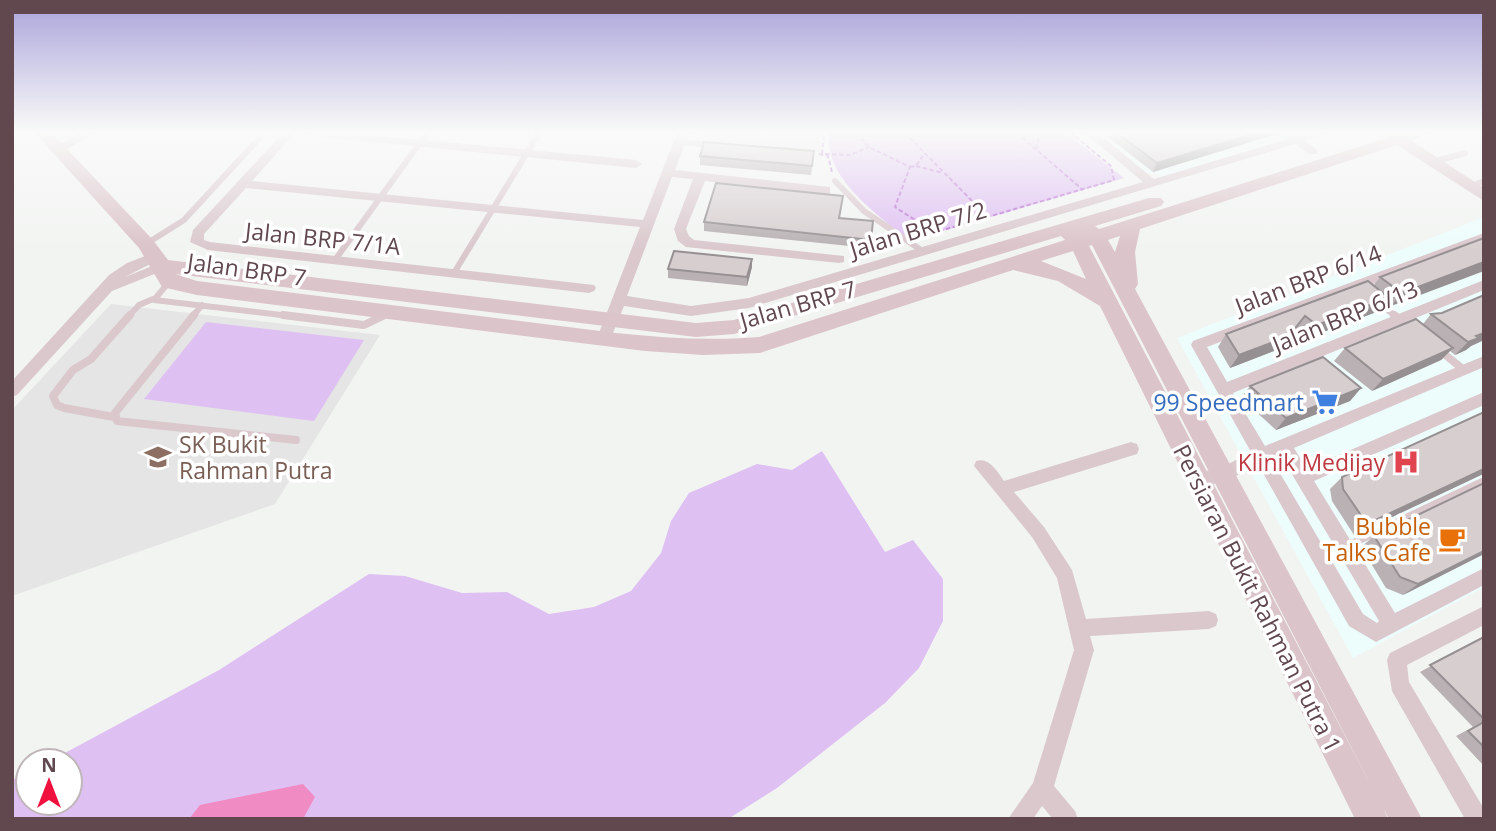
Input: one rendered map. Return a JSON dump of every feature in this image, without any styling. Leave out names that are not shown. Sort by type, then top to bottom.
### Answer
[{"type":"main road","points":[[80,172],[157,262]]},
{"type":"main road","name":"Jalan BRP 7","points":[[157,262],[391,312],[611,319],[703,348],[760,345],[1008,265],[1230,172]]},
{"type":"main road","name":"Jalan BRP 7","points":[[157,262],[696,330],[746,325],[1080,234],[1132,226],[1291,172]]},
{"type":"main road","points":[[1450,172],[1479,188]]},
{"type":"main road","points":[[1132,226],[1125,261],[1134,307]]},
{"type":"main road","name":"Persiaran Bukit Rahman Putra 1","points":[[1080,234],[1109,303],[1209,477],[1391,815]]},
{"type":"main road","name":"Persiaran Bukit Rahman Putra 1","points":[[1080,234],[1134,307],[1209,477]]},
{"type":"main road","points":[[1008,265],[1037,267],[1061,274],[1109,303]]},
{"type":"street","name":"Jalan BRP 7/1A","points":[[253,172],[198,233],[197,242],[208,246],[589,288]]},
{"type":"street","points":[[1138,172],[1152,183]]},
{"type":"street","name":"Jalan BRP 7/2","points":[[611,319],[725,308],[1192,172]]},
{"type":"street","points":[[611,319],[668,173],[831,186]]},
{"type":"street","points":[[700,177],[680,229],[682,237],[691,244],[839,259]]},
{"type":"street","points":[[242,184],[648,223]]},
{"type":"street","name":"Jalan BRP 6/14","points":[[1224,390],[1198,345],[1484,237]]},
{"type":"street","points":[[12,391],[105,291],[157,262]]},
{"type":"street","name":"Jalan BRP 6/13","points":[[1224,390],[1404,323],[1484,285]]},
{"type":"street","points":[[1209,477],[1484,361]]},
{"type":"street","points":[[1224,390],[1356,620],[1384,629],[1484,576]]},
{"type":"street","points":[[1303,478],[1484,398]]},
{"type":"street","points":[[1284,446],[1345,547],[1384,629]]},
{"type":"street","points":[[1003,488],[1130,449]]},
{"type":"street","points":[[982,466],[1038,532],[1066,576],[1081,628],[1084,650],[1042,789],[1019,819]]},
{"type":"street","points":[[1478,819],[1399,684],[1397,660],[1484,615]]},
{"type":"street","points":[[1081,628],[1209,620]]},
{"type":"street","points":[[1042,789],[1067,819]]},
{"type":"lane","points":[[153,299],[157,262],[184,220],[228,172]]},
{"type":"lane","points":[[335,260],[399,172]]},
{"type":"lane","points":[[454,273],[516,172]]},
{"type":"lane","points":[[831,186],[921,250]]},
{"type":"lane","points":[[1355,285],[1404,323]]},
{"type":"lane","points":[[296,440],[117,421],[114,417],[64,408],[57,405],[53,396],[74,370],[91,359],[139,305],[153,299],[364,325],[391,312]]},
{"type":"lane","points":[[114,417],[202,305]]},
{"type":"lane","points":[[1431,344],[1464,370]]},
{"type":"lane","points":[[1345,547],[1484,481]]},
{"type":"path","points":[[830,172],[831,186]]},
{"type":"path","points":[[910,172],[909,179],[897,196],[895,207],[901,214],[927,225],[935,233]]},
{"type":"path","points":[[938,172],[943,173],[988,218]]},
{"type":"path","points":[[1062,172],[1083,190]]},
{"type":"path","points":[[906,241],[1114,180],[1113,172]]},
{"type":"shaded area","points":[[838,172],[1116,172],[1124,178],[908,241],[868,207]]},
{"type":"shaded area","points":[[1142,172],[1182,172],[1168,176]]},
{"type":"shaded area","points":[[1484,217],[1484,587],[1353,658],[1177,338]]},
{"type":"shaded area","name":"SK Bukit Rahman Putra","points":[[111,304],[380,335],[275,504],[12,596],[12,410]]},
{"type":"shaded area","points":[[206,322],[364,340],[314,421],[144,399]]},
{"type":"shaded area","points":[[822,451],[885,552],[913,540],[943,579],[943,621],[919,668],[885,703],[777,788],[728,819],[12,819],[14,779],[14,817],[84,817],[84,747],[76,747],[219,670],[369,574],[405,576],[462,593],[507,592],[549,614],[594,607],[631,591],[661,553],[671,521],[689,493],[757,464],[792,470]]},
{"type":"shaded area","points":[[303,784],[315,797],[303,819],[189,819],[200,805]]},
{"type":"building","points":[[716,183],[843,196],[839,218],[873,221],[871,240],[704,222]]},
{"type":"building","points":[[1484,238],[1484,262],[1402,293],[1380,277]]},
{"type":"building","points":[[674,251],[752,259],[747,277],[668,269]]},
{"type":"building","points":[[1368,281],[1389,298],[1317,325],[1305,316],[1289,336],[1239,355],[1226,334]]},
{"type":"building","points":[[1484,295],[1484,333],[1468,342],[1431,314],[1442,313]]},
{"type":"building","points":[[1416,319],[1453,348],[1383,379],[1345,348]]},
{"type":"building","points":[[1323,357],[1361,388],[1286,418],[1250,386]]},
{"type":"building","points":[[1484,412],[1484,469],[1367,524],[1343,489],[1342,477]]},
{"type":"building","points":[[1484,483],[1484,551],[1418,584],[1400,577],[1374,536]]},
{"type":"building","points":[[1484,637],[1484,719],[1430,665]]},
{"type":"building","points":[[1484,722],[1484,747],[1468,731]]},
{"type":"place","name":"99 Speedmart","points":[[1325,402]]},
{"type":"place","name":"SK Bukit Rahman Putra","points":[[158,457]]},
{"type":"place","name":"Klinik Medijay","points":[[1406,462]]},
{"type":"place","name":"Bubble Talks Cafe","points":[[1452,539]]}]
